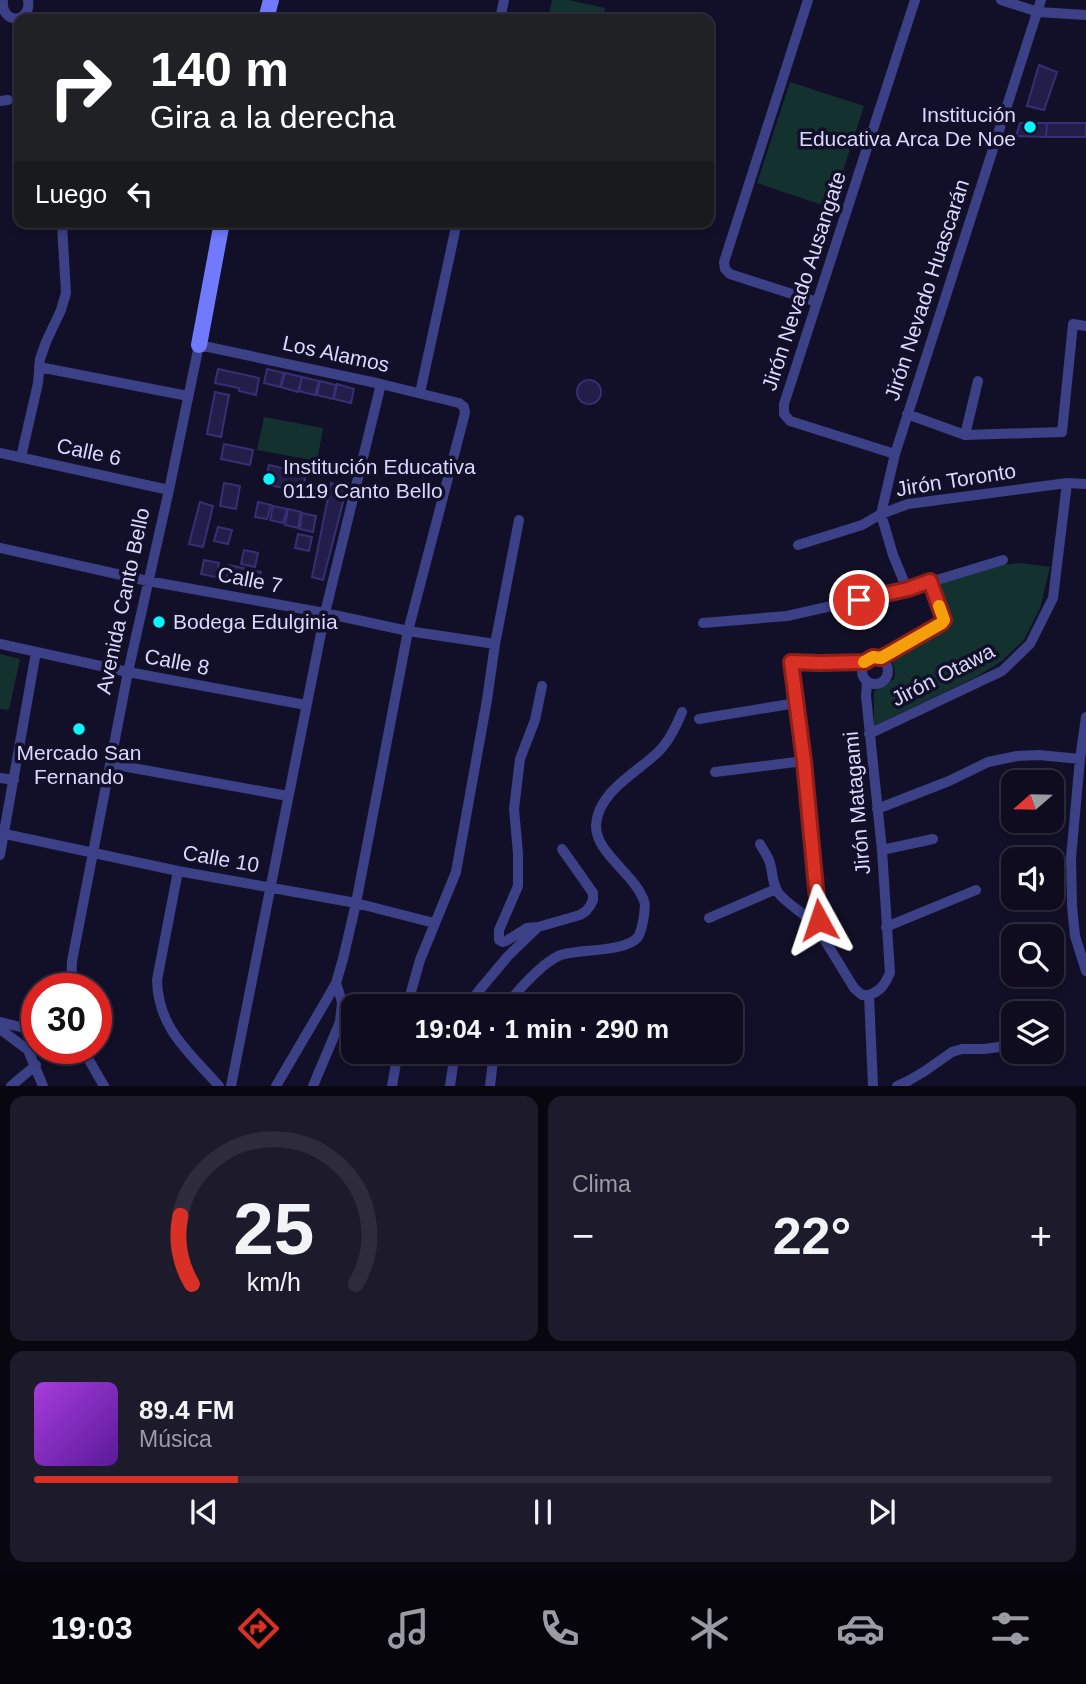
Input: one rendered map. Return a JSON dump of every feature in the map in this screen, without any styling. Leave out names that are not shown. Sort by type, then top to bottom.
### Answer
[{"type":"street","points":[[3,0],[2,7],[6,14],[14,18]]},
{"type":"street","points":[[808,0],[724,262],[725,269],[730,274],[817,302]]},
{"type":"street","name":"Jirón Nevado Ausangate","points":[[895,454],[790,421],[784,414],[784,404],[915,0]]},
{"type":"street","points":[[1001,0],[1038,12],[1086,15]]},
{"type":"street","name":"Jirón Nevado Huascarán","points":[[881,514],[907,414],[1041,0]]},
{"type":"street","points":[[21,457],[38,383],[42,350],[66,293],[62,228]]},
{"type":"street","name":"Avenida Canto Bello","points":[[72,973],[128,672],[169,490],[221,228]]},
{"type":"street","points":[[420,393],[456,228]]},
{"type":"street","points":[[907,414],[965,435],[1062,432],[1073,324],[1086,326]]},
{"type":"street","name":"Los Alamos","points":[[199,345],[381,383],[459,403],[464,407],[465,413],[408,631]]},
{"type":"street","points":[[39,367],[188,396]]},
{"type":"street","points":[[965,435],[978,381]]},
{"type":"street","points":[[231,1086],[325,613],[381,383]]},
{"type":"street","name":"Calle 6","points":[[0,453],[169,490]]},
{"type":"street","name":"Jirón Toronto","points":[[797,545],[862,526],[881,514],[908,504],[1067,483],[1086,484]]},
{"type":"street","name":"Jirón Otawa","points":[[869,734],[1002,671],[1030,644],[1053,598],[1067,483]]},
{"type":"street","points":[[881,514],[893,555],[908,589]]},
{"type":"street","points":[[410,994],[420,960],[445,901],[458,860],[519,520]]},
{"type":"street","name":"Calle 7","points":[[0,548],[148,581],[495,645]]},
{"type":"street","points":[[703,623],[787,616],[908,589],[1003,560]]},
{"type":"street","points":[[881,658],[944,620],[930,581]]},
{"type":"street","points":[[276,1086],[336,983],[356,903],[408,631]]},
{"type":"street","name":"Calle 8","points":[[0,644],[128,672],[306,705]]},
{"type":"street","points":[[0,855],[36,652]]},
{"type":"street","points":[[821,934],[791,662],[865,662],[873,657],[881,658],[888,667],[886,678],[876,684],[867,681],[862,674],[865,662]]},
{"type":"street","name":"Jirón Matagami","points":[[867,681],[866,696],[890,973],[884,985],[869,995]]},
{"type":"street","points":[[542,687],[535,720],[520,759],[514,810],[518,886],[499,930],[499,940],[506,941],[527,928],[580,915],[590,906],[593,892],[562,849]]},
{"type":"street","points":[[699,719],[796,703]]},
{"type":"street","points":[[517,994],[545,964],[561,955],[628,944],[638,937],[645,902],[633,882],[598,838],[597,814],[620,784],[658,752],[670,737],[682,712]]},
{"type":"street","points":[[1086,717],[1071,858],[1075,936],[1086,971]]},
{"type":"street","points":[[877,809],[951,780],[988,762],[1039,755],[1080,759]]},
{"type":"street","points":[[715,772],[804,761]]},
{"type":"street","points":[[111,764],[288,796]]},
{"type":"street","points":[[0,778],[14,780]]},
{"type":"street","name":"Calle 10","points":[[2,833],[178,871],[356,903],[434,923]]},
{"type":"street","points":[[881,850],[933,839]]},
{"type":"street","points":[[1073,841],[1086,844]]},
{"type":"street","points":[[760,844],[770,862],[776,889],[814,923],[854,988],[862,995],[869,995],[873,1086]]},
{"type":"street","points":[[178,871],[157,980],[157,994],[166,1023],[219,1086]]},
{"type":"street","points":[[709,918],[776,889]]},
{"type":"street","points":[[886,926],[976,890]]},
{"type":"street","points":[[476,994],[508,956],[538,927]]},
{"type":"street","points":[[313,1086],[340,1022],[342,1002],[336,983]]},
{"type":"street","points":[[0,1022],[21,1027]]},
{"type":"street","points":[[0,1030],[29,1050],[43,1086]]},
{"type":"street","points":[[897,1086],[952,1052],[1001,1046]]},
{"type":"street","points":[[91,1064],[104,1086]]},
{"type":"street","points":[[392,1086],[396,1064]]},
{"type":"street","points":[[450,1086],[453,1064]]},
{"type":"street","points":[[489,1086],[492,1064]]},
{"type":"street","points":[[11,1086],[36,1065]]},
{"type":"green space","points":[[552,0],[569,0],[605,8],[604,14],[549,14]]},
{"type":"green space","points":[[790,82],[864,106],[831,208],[757,183]]},
{"type":"green space","points":[[264,417],[323,428],[317,461],[257,450]]},
{"type":"green space","points":[[1021,563],[1050,567],[1040,608],[1024,640],[1002,661],[976,677],[874,726],[874,691],[894,679],[891,657],[945,625],[935,584],[1000,565]]},
{"type":"green space","points":[[0,654],[20,659],[9,710],[0,709]]},
{"type":"building","points":[[1039,65],[1057,72],[1044,110],[1027,106]]},
{"type":"building","points":[[1020,123],[1047,123],[1046,137],[1016,136]]},
{"type":"building","points":[[1047,123],[1086,123],[1086,137],[1046,137]]},
{"type":"building","points":[[218,369],[259,378],[256,395],[215,383]]},
{"type":"building","points":[[267,369],[284,373],[280,387],[264,383]]},
{"type":"building","points":[[285,373],[302,377],[298,392],[281,387]]},
{"type":"building","points":[[302,377],[319,381],[315,395],[299,391]]},
{"type":"building","points":[[589,380],[597,384],[601,392],[597,400],[589,404],[581,400],[577,392],[581,384]]},
{"type":"building","points":[[320,381],[336,385],[333,399],[317,395]]},
{"type":"building","points":[[337,384],[354,389],[351,403],[334,399]]},
{"type":"building","points":[[215,392],[229,395],[221,437],[207,434]]},
{"type":"building","points":[[224,444],[253,450],[250,465],[221,459]]},
{"type":"building","points":[[269,465],[306,474],[302,492],[265,484]]},
{"type":"building","points":[[224,483],[240,486],[236,509],[220,506]]},
{"type":"building","points":[[331,483],[347,487],[323,580],[312,577]]},
{"type":"building","points":[[200,502],[213,506],[203,547],[189,544]]},
{"type":"building","points":[[258,502],[271,505],[267,519],[255,517]]},
{"type":"building","points":[[273,506],[287,509],[283,523],[270,520]]},
{"type":"building","points":[[288,509],[301,512],[298,528],[285,525]]},
{"type":"building","points":[[302,513],[316,516],[313,532],[300,529]]},
{"type":"building","points":[[218,527],[232,530],[228,544],[214,541]]},
{"type":"building","points":[[298,534],[312,537],[309,551],[295,548]]},
{"type":"building","points":[[244,550],[258,553],[255,567],[241,564]]},
{"type":"building","points":[[204,560],[219,563],[216,577],[201,574]]},
{"type":"building","points":[[229,565],[261,572],[259,584],[227,577]]},
{"type":"slow traffic","points":[[864,662],[873,657],[881,658],[942,623],[944,620],[939,606]]},
{"type":"place","name":"Institución Educativa Arca De Noe","points":[[1030,127]]},
{"type":"place","name":"Institución Educativa 0119 Canto Bello","points":[[269,479]]},
{"type":"place","name":"Bodega Edulginia","points":[[159,622]]},
{"type":"place","name":"Mercado San Fernando","points":[[79,729]]},
{"type":"route","points":[[819,920],[804,761],[791,662],[865,662],[873,657],[881,658],[944,620],[930,581],[859,600]]}]
